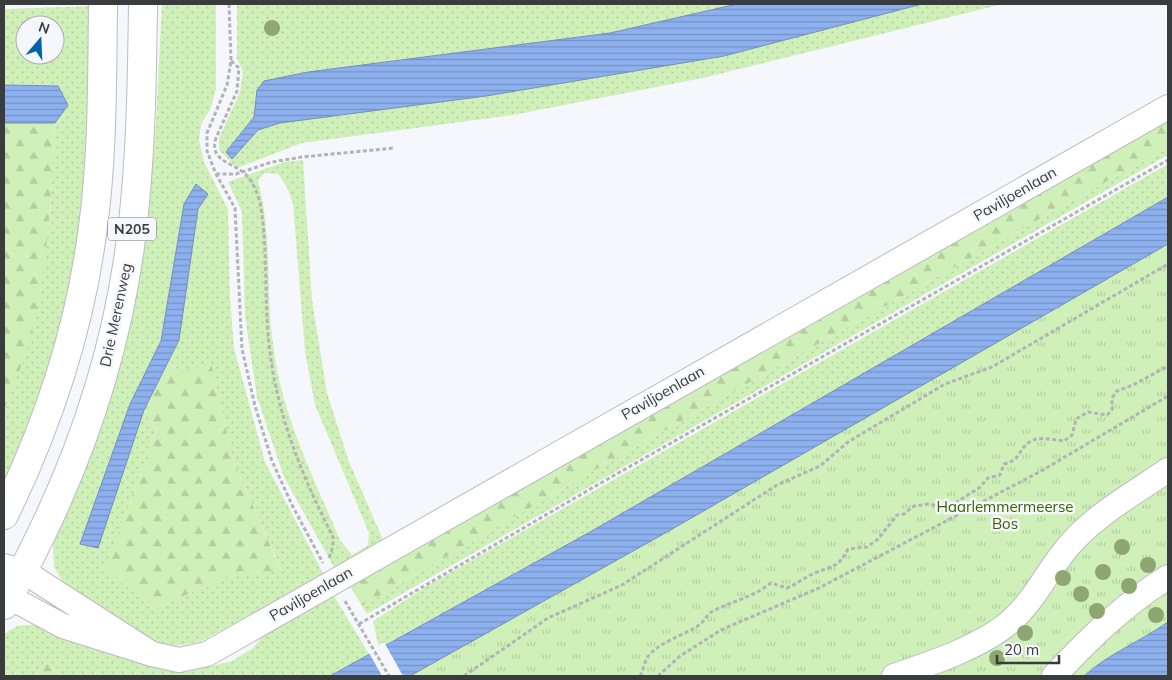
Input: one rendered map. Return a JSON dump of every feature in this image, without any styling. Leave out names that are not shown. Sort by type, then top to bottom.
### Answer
[{"type":"main road","name":"N205","points":[[4,515],[22,476],[50,402],[72,333],[86,268],[97,180],[103,80],[103,4]]},
{"type":"main road","name":"Drie Merenweg","points":[[5,597],[14,568],[55,508],[85,435],[104,371],[119,308],[132,231],[141,118],[143,4]]},
{"type":"street","name":"Paviljoenlaan","points":[[5,597],[63,626],[152,654],[179,660],[206,654],[329,573],[1168,107]]},
{"type":"street","points":[[894,676],[952,655],[1011,622],[1026,605],[1073,540],[1095,520],[1168,470]]},
{"type":"street","name":"Paviljoenlaan","points":[[14,568],[152,654]]},
{"type":"street","points":[[1054,676],[1104,624],[1132,601],[1168,577]]},
{"type":"path","points":[[230,4],[231,61],[227,85],[207,133],[207,151],[216,174],[235,208],[242,349],[255,406],[272,462],[292,504],[329,573],[389,676]]},
{"type":"path","points":[[231,61],[239,68],[239,83],[214,145],[220,158],[242,172],[250,180],[261,208],[269,343],[274,380],[286,428],[306,482],[333,537],[329,573]]},
{"type":"path","points":[[216,174],[242,172],[272,162],[302,157],[395,148]]},
{"type":"path","points":[[359,624],[1168,160]]},
{"type":"path","points":[[464,676],[548,618],[622,585],[777,485],[820,466],[848,442],[945,384],[992,367],[1168,264]]},
{"type":"path","points":[[640,676],[648,657],[659,648],[700,625],[712,612],[723,609],[739,598],[753,596],[771,583],[787,588],[815,573],[831,569],[841,562],[848,549],[867,547],[878,539],[893,519],[914,506],[929,504],[947,508],[979,488],[988,478],[1000,474],[1004,464],[1019,457],[1028,443],[1041,438],[1064,441],[1072,435],[1076,419],[1088,412],[1107,415],[1112,410],[1112,398],[1117,391],[1133,385],[1168,366]]},
{"type":"path","points":[[658,676],[680,656],[721,630],[819,588],[1043,470],[1168,396]]},
{"type":"green space","points":[[162,4],[216,4],[216,89],[210,110],[201,124],[199,140],[204,162],[228,209],[230,298],[234,348],[265,462],[324,575],[200,642],[175,646],[143,639],[64,584],[54,567],[53,545],[90,453],[131,310],[149,205],[156,122]],"holes":[[[208,194],[198,209],[179,340],[168,362],[182,373],[211,363],[233,460],[281,569],[226,578],[153,609],[106,568],[156,430],[144,410],[80,544],[130,404],[161,341],[184,204]]]},
{"type":"green space","points":[[237,4],[737,4],[610,33],[308,72],[264,81],[257,91],[254,117],[226,152],[232,158],[258,130],[280,123],[486,96],[724,56],[922,4],[1003,4],[703,78],[513,115],[302,143],[237,168],[219,150],[219,138],[240,92],[243,71],[237,59]]},
{"type":"green space","points":[[94,6],[87,177],[75,281],[33,426],[4,492],[4,411],[28,344],[40,292],[50,211],[55,123],[68,105],[58,86],[4,85],[4,9]]},
{"type":"green space","points":[[1168,117],[1168,147],[603,465],[362,606],[350,586]]},
{"type":"green space","points":[[4,123],[55,123],[48,234],[41,289],[29,343],[4,411]]},
{"type":"green space","points":[[1168,147],[1168,155],[367,614],[362,606],[603,465]]},
{"type":"green space","points":[[303,160],[312,300],[327,393],[348,459],[384,542],[335,569],[284,477],[257,397],[245,316],[242,212],[228,182],[284,162]],"holes":[[[264,173],[278,174],[287,187],[293,204],[305,351],[315,405],[369,533],[368,545],[352,555],[340,540],[310,471],[292,424],[278,376],[271,330],[266,223],[258,181]]]},
{"type":"green space","points":[[1168,164],[1168,197],[590,532],[379,648],[373,621],[427,586]]},
{"type":"green space","name":"Haarlemmermeerse Bos","points":[[1168,237],[1168,676],[393,676]]},
{"type":"green space","points":[[168,362],[182,373],[211,362],[233,460],[281,570],[226,578],[153,609],[106,568],[156,430],[144,410]]},
{"type":"green space","points":[[333,594],[369,654],[330,676],[63,676],[45,662],[36,676],[4,676],[4,634],[17,626],[39,624],[149,664],[186,672],[232,661],[253,648],[262,637]]},
{"type":"green space","points":[[45,662],[63,676],[36,676]]},
{"type":"water","points":[[737,4],[922,4],[724,56],[486,96],[280,123],[258,130],[232,159],[226,152],[254,117],[257,90],[264,81],[308,72],[610,33]]},
{"type":"water","points":[[4,85],[58,86],[68,105],[55,123],[4,123]]},
{"type":"water","points":[[196,184],[208,194],[198,209],[179,340],[144,410],[98,548],[80,544],[130,404],[161,341],[184,204]]},
{"type":"water","points":[[1168,197],[1168,244],[667,532],[410,676],[330,676],[590,532]]},
{"type":"water","points":[[1168,622],[1168,676],[1084,676],[1103,661]]},
{"type":"pier","points":[[384,642],[403,676],[382,676],[368,651]]}]
